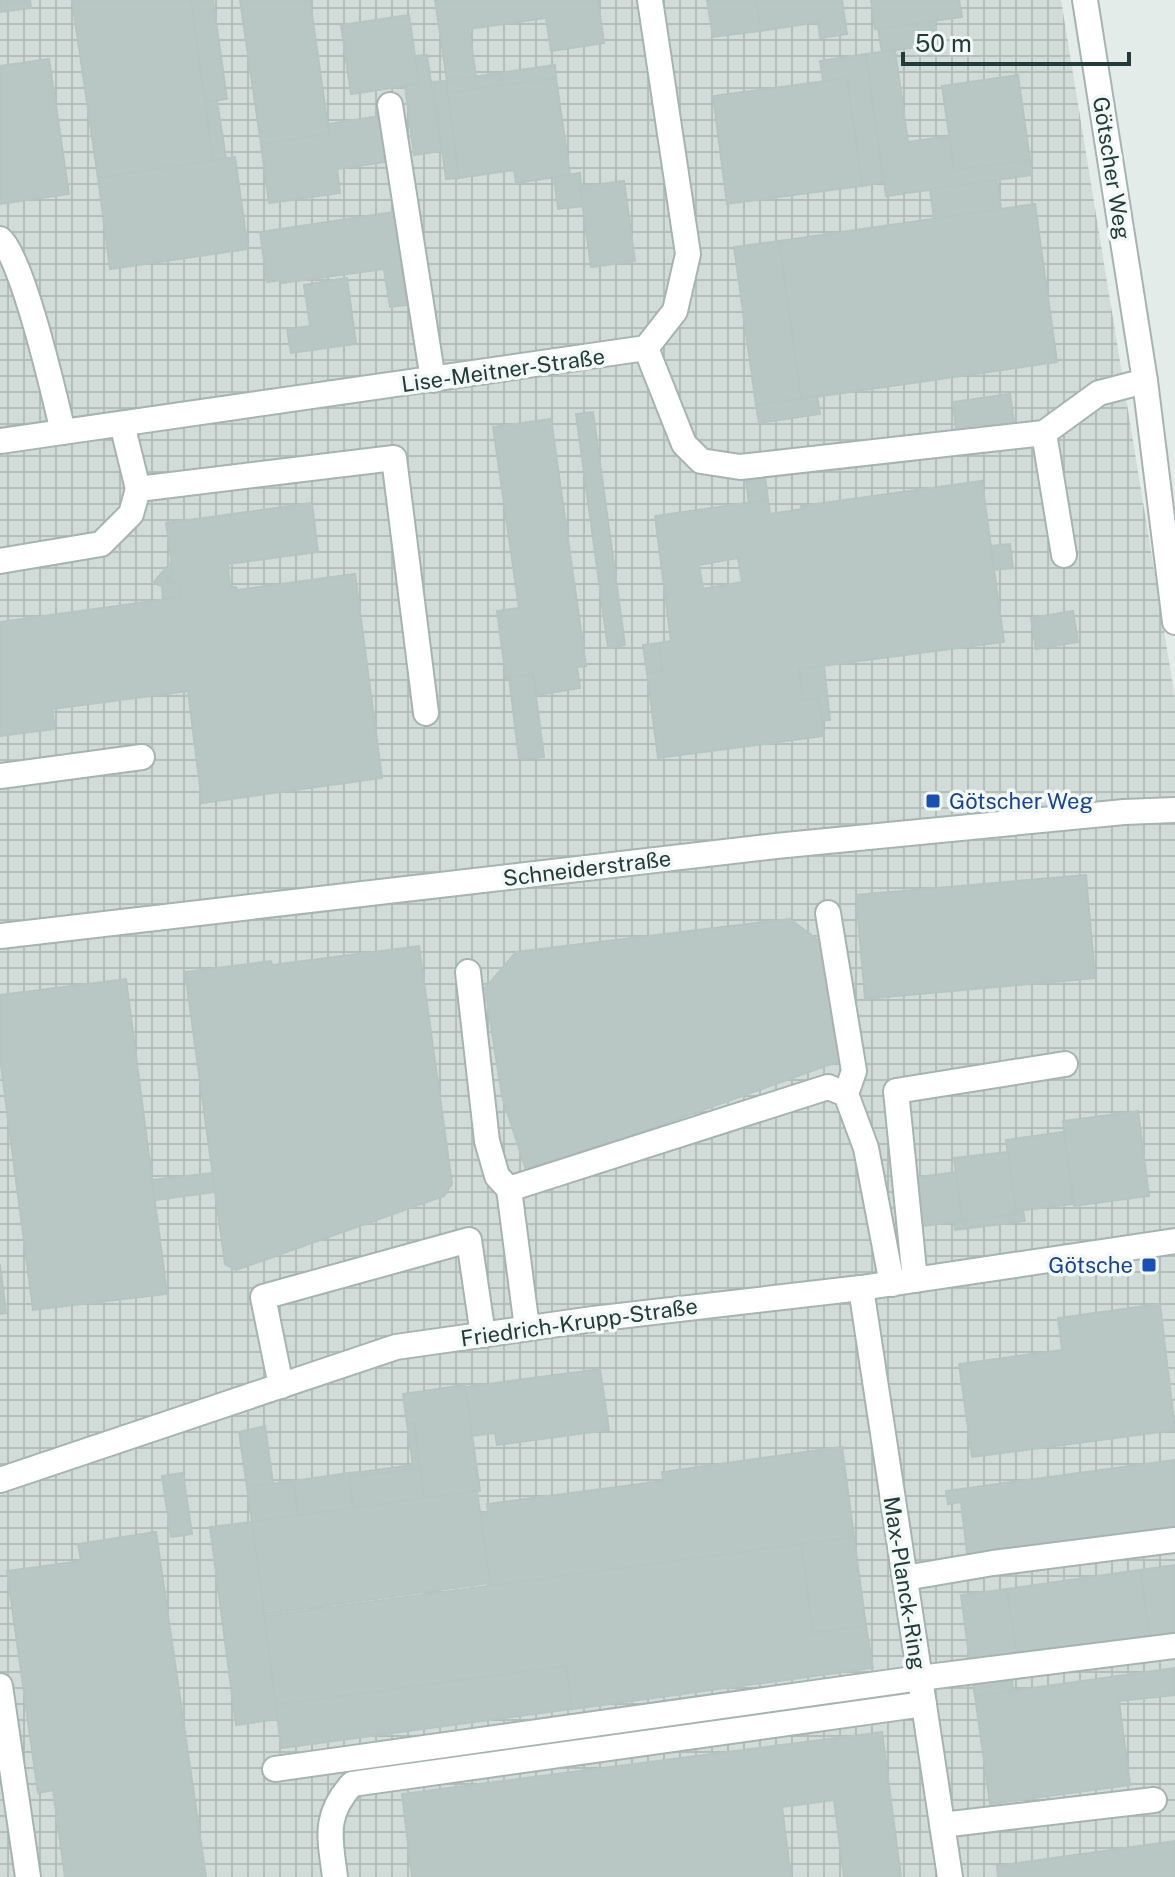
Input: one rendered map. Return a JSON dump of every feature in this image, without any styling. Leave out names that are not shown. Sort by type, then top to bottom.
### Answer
[{"type":"street","points":[[650,0],[688,254],[675,311],[646,348],[684,444],[701,461],[740,467],[1044,433],[1099,393],[1145,381]]},
{"type":"street","name":"Götscher Weg","points":[[1085,0],[1145,381],[1175,622]]},
{"type":"street","points":[[390,105],[433,380]]},
{"type":"street","points":[[0,239],[6,243],[17,267],[63,432]]},
{"type":"street","name":"Lise-Meitner-Straße","points":[[0,441],[646,348]]},
{"type":"street","points":[[0,561],[101,544],[131,514],[138,489],[122,424]]},
{"type":"street","points":[[1044,433],[1064,555]]},
{"type":"street","points":[[138,489],[394,458],[426,713]]},
{"type":"street","points":[[0,776],[142,757]]},
{"type":"street","name":"Schneiderstraße","points":[[0,936],[776,846],[1124,812],[1175,810]]},
{"type":"street","points":[[828,913],[854,1071],[846,1094],[866,1148],[903,1282]]},
{"type":"street","points":[[468,972],[487,1141],[497,1176],[509,1189],[527,1328]]},
{"type":"street","points":[[903,1282],[896,1091],[1065,1064]]},
{"type":"street","points":[[509,1189],[828,1087],[846,1094]]},
{"type":"street","points":[[281,1386],[263,1297],[469,1240],[483,1335]]},
{"type":"street","name":"Friedrich-Krupp-Straße","points":[[0,1480],[396,1347],[861,1288],[1175,1241]]},
{"type":"street","name":"Max-Planck-Ring","points":[[861,1288],[950,1877]]},
{"type":"street","points":[[905,1578],[993,1563],[1175,1540]]},
{"type":"street","points":[[275,1769],[920,1678],[1175,1646]]},
{"type":"street","points":[[0,1686],[28,1877]]},
{"type":"street","points":[[335,1877],[329,1823],[338,1799],[352,1784],[924,1704]]},
{"type":"street","points":[[942,1825],[1154,1800]]},
{"type":"shaded area","points":[[0,0],[1061,0],[1175,698],[1175,1877],[0,1877]]},
{"type":"building","points":[[0,0],[30,0],[31,8],[0,12]]},
{"type":"building","points":[[72,0],[191,0],[214,161],[98,178]]},
{"type":"building","points":[[191,0],[213,0],[227,99],[205,102]]},
{"type":"building","points":[[240,0],[310,0],[329,134],[261,144]]},
{"type":"building","points":[[435,0],[598,0],[604,43],[551,51],[546,18],[469,29],[476,76],[447,81]]},
{"type":"building","points":[[707,0],[756,0],[761,31],[713,37]]},
{"type":"building","points":[[756,0],[842,0],[847,34],[820,38],[818,22],[761,31]]},
{"type":"building","points":[[871,0],[959,0],[962,17],[875,29]]},
{"type":"building","points":[[409,15],[419,84],[351,94],[341,25]]},
{"type":"building","points":[[935,21],[938,44],[882,52],[878,29]]},
{"type":"building","points":[[895,50],[908,142],[950,136],[954,170],[1030,160],[1032,175],[886,196],[866,54]]},
{"type":"building","points":[[866,54],[883,182],[862,186],[847,78],[823,81],[820,61]]},
{"type":"building","points":[[427,55],[441,151],[414,155],[405,86],[419,84],[415,56]]},
{"type":"building","points":[[49,59],[69,194],[0,204],[0,66]]},
{"type":"building","points":[[555,65],[556,78],[502,86],[500,73]]},
{"type":"building","points":[[500,73],[502,86],[447,93],[446,81]]},
{"type":"building","points":[[1018,75],[1030,160],[954,170],[942,86]]},
{"type":"building","points":[[556,78],[570,175],[516,183],[514,170],[459,178],[447,93]]},
{"type":"building","points":[[847,78],[862,186],[727,204],[713,96]]},
{"type":"building","points":[[446,81],[459,178],[446,179],[433,82]]},
{"type":"building","points":[[217,101],[226,158],[213,160],[205,102]]},
{"type":"building","points":[[380,116],[386,162],[337,169],[340,193],[269,203],[261,144],[329,134],[328,124]]},
{"type":"building","points":[[235,157],[248,249],[110,269],[98,178]]},
{"type":"building","points":[[580,173],[583,206],[558,209],[554,177]]},
{"type":"building","points":[[997,180],[1001,209],[934,219],[930,189]]},
{"type":"building","points":[[624,181],[635,261],[591,267],[580,187]]},
{"type":"building","points":[[1035,204],[1057,362],[801,399],[779,241]]},
{"type":"building","points":[[394,212],[407,305],[390,307],[384,269],[281,283],[281,280],[267,282],[260,232]]},
{"type":"building","points":[[779,241],[801,399],[756,405],[734,247]]},
{"type":"building","points":[[347,278],[356,344],[291,353],[287,329],[310,326],[304,285]]},
{"type":"building","points":[[1010,394],[1015,428],[987,432],[985,424],[956,428],[953,402]]},
{"type":"building","points":[[817,396],[820,414],[759,423],[756,405]]},
{"type":"building","points":[[593,412],[625,645],[608,648],[576,414]]},
{"type":"building","points":[[551,419],[586,666],[577,667],[580,688],[537,695],[533,674],[506,678],[497,611],[519,608],[493,427]]},
{"type":"building","points":[[764,469],[768,500],[749,503],[745,472]]},
{"type":"building","points":[[982,481],[1004,642],[799,669],[803,700],[819,698],[824,736],[658,758],[647,673],[662,671],[659,643],[671,641],[655,516],[768,500],[770,514],[802,509],[801,506]],"holes":[[[738,558],[742,582],[703,589],[699,565]]]},
{"type":"building","points":[[312,503],[318,552],[228,564],[230,587],[237,590],[355,574],[382,778],[202,803],[188,691],[52,709],[55,729],[0,736],[0,622],[175,598],[180,595],[179,585],[166,580],[173,572],[166,523]]},
{"type":"building","points":[[1010,544],[1013,568],[994,570],[991,546]]},
{"type":"building","points":[[171,562],[173,572],[166,580],[179,585],[180,595],[163,600],[162,586],[153,583]]},
{"type":"building","points":[[1073,611],[1078,642],[1036,649],[1031,618]]},
{"type":"building","points":[[659,643],[662,671],[647,673],[643,645]]},
{"type":"building","points":[[824,666],[830,720],[822,721],[819,698],[803,700],[799,669]]},
{"type":"building","points":[[533,674],[544,757],[519,759],[509,677]]},
{"type":"building","points":[[1086,875],[1095,978],[865,999],[856,895]]},
{"type":"building","points":[[790,919],[826,946],[833,1031],[843,1060],[527,1173],[502,1096],[485,988],[516,952]]},
{"type":"building","points":[[419,946],[452,1184],[444,1196],[236,1270],[225,1264],[185,972],[271,961],[272,965]]},
{"type":"building","points":[[126,979],[167,1294],[33,1310],[0,1058],[0,995]]},
{"type":"building","points":[[1138,1111],[1149,1196],[1074,1206],[1063,1121]]},
{"type":"building","points":[[1064,1132],[1073,1204],[1017,1211],[1016,1214],[1006,1140]]},
{"type":"building","points":[[1008,1152],[1016,1214],[962,1221],[954,1158]]},
{"type":"building","points":[[956,1172],[962,1221],[917,1227],[910,1178]]},
{"type":"building","points":[[212,1173],[215,1192],[155,1200],[153,1180]]},
{"type":"building","points":[[1023,1210],[1025,1221],[955,1230],[954,1222],[1016,1214]]},
{"type":"building","points":[[0,1264],[6,1313],[0,1314]]},
{"type":"building","points":[[1160,1304],[1175,1430],[972,1457],[959,1364],[1062,1350],[1058,1318]]},
{"type":"building","points":[[600,1369],[609,1430],[497,1445],[495,1433],[472,1436],[466,1387]]},
{"type":"building","points":[[465,1385],[480,1491],[424,1498],[414,1423],[407,1424],[403,1394]]},
{"type":"building","points":[[414,1423],[420,1468],[361,1476],[360,1472],[413,1465],[407,1424]]},
{"type":"building","points":[[265,1426],[273,1483],[247,1487],[239,1432]]},
{"type":"building","points":[[842,1447],[854,1537],[490,1586],[481,1513],[488,1512],[487,1504],[663,1481],[662,1472]]},
{"type":"building","points":[[1175,1460],[1175,1533],[968,1561],[961,1502],[948,1504],[946,1491]]},
{"type":"building","points":[[420,1468],[424,1498],[353,1508],[349,1473],[360,1472],[361,1476]]},
{"type":"building","points":[[183,1473],[192,1534],[171,1537],[162,1476]]},
{"type":"building","points":[[349,1473],[353,1508],[298,1515],[293,1481]]},
{"type":"building","points":[[293,1481],[298,1515],[252,1522],[247,1487]]},
{"type":"building","points":[[477,1491],[490,1583],[264,1614],[252,1522]]},
{"type":"building","points":[[252,1522],[278,1719],[236,1725],[210,1527]]},
{"type":"building","points":[[156,1532],[206,1877],[65,1877],[53,1790],[38,1793],[7,1571],[81,1561],[78,1544]]},
{"type":"building","points":[[854,1537],[866,1626],[813,1633],[801,1544]]},
{"type":"building","points":[[801,1544],[813,1633],[866,1626],[873,1668],[572,1709],[566,1666],[276,1705],[264,1616]]},
{"type":"building","points":[[1175,1565],[1175,1636],[1150,1639],[1140,1570]]},
{"type":"building","points":[[1140,1570],[1150,1639],[1017,1658],[1007,1589]]},
{"type":"building","points":[[1007,1589],[1017,1658],[970,1664],[961,1595]]},
{"type":"building","points":[[566,1666],[572,1709],[281,1748],[276,1705]]},
{"type":"building","points":[[1175,1668],[1175,1695],[1119,1701],[1130,1785],[990,1804],[975,1696]]},
{"type":"building","points":[[1012,1678],[1013,1691],[975,1696],[973,1683]]},
{"type":"building","points":[[882,1732],[901,1877],[844,1877],[834,1800],[782,1807],[791,1877],[412,1877],[402,1794]]},
{"type":"building","points":[[1175,1841],[1175,1877],[998,1877],[997,1866]]},
{"type":"place","name":"Götscher Weg","points":[[933,801]]},
{"type":"place","name":"Götsche","points":[[1149,1265]]}]
